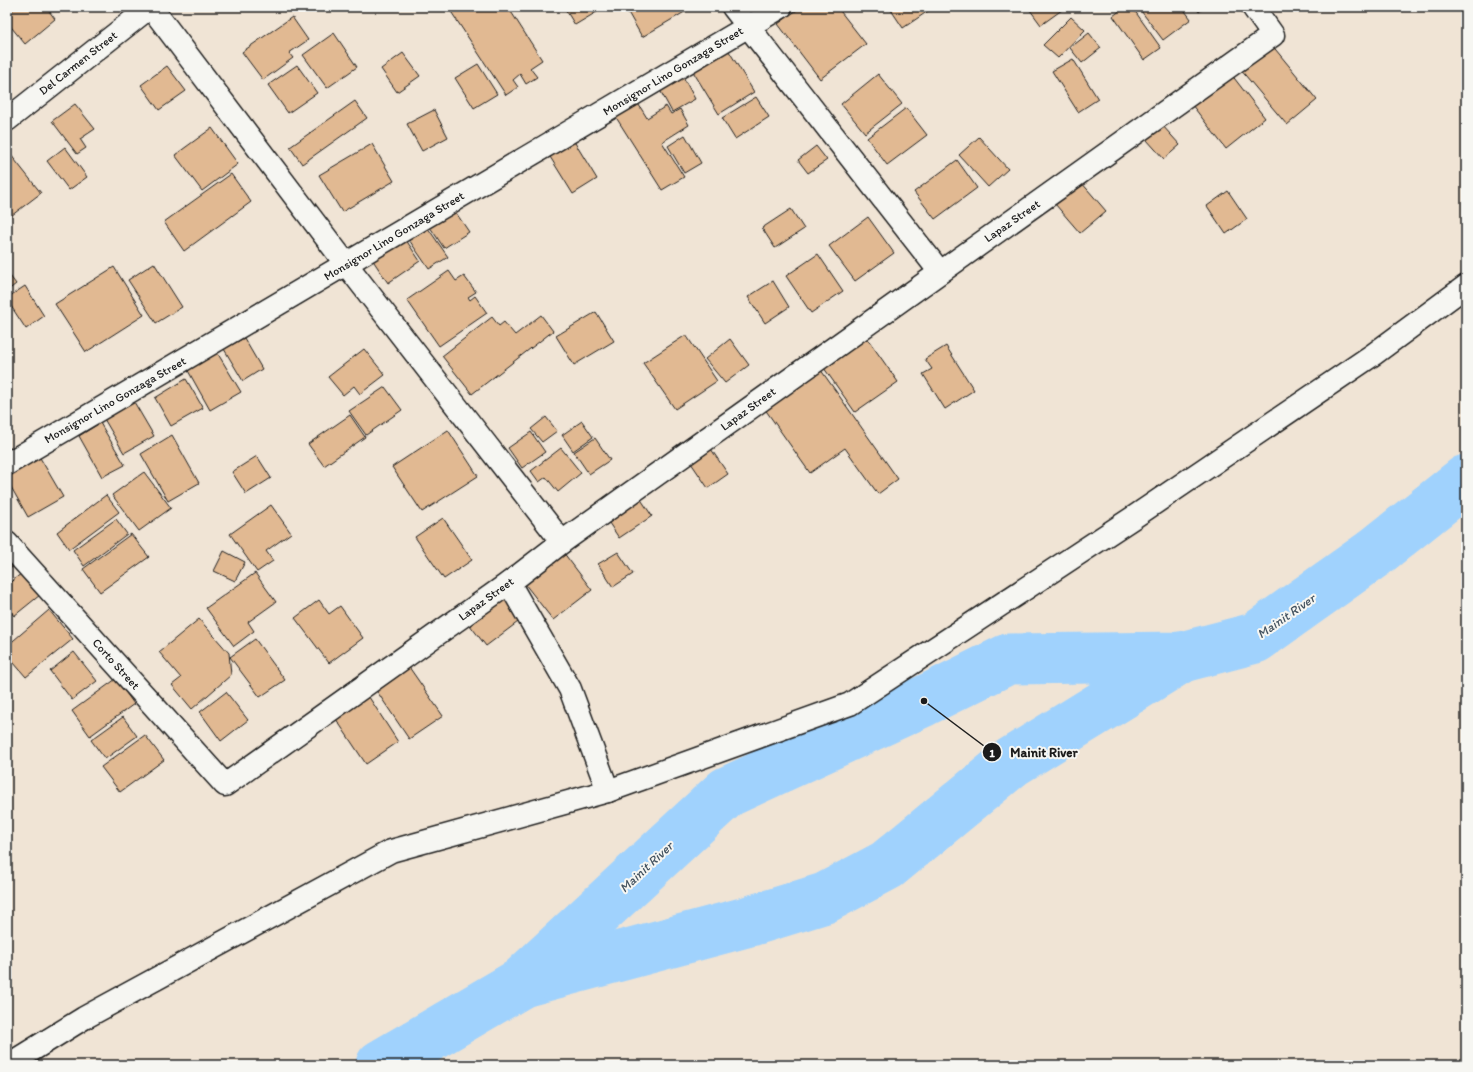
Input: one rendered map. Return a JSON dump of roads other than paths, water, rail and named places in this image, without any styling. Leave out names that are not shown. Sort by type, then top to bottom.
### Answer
[{"type":"street","name":"Del Carmen Street","points":[[7,120],[150,7]]},
{"type":"street","points":[[150,7],[346,264],[562,542]]},
{"type":"street","points":[[733,7],[940,272]]},
{"type":"street","name":"Monsignor Lino Gonzaga Street","points":[[7,464],[781,7]]},
{"type":"street","name":"Lapaz Street","points":[[225,785],[509,583],[562,542],[1273,35],[1253,7]]},
{"type":"street","points":[[8,1065],[84,1018],[391,851],[608,791],[850,704],[1137,515],[1374,354],[1466,286]]},
{"type":"street","name":"Corto Street","points":[[7,543],[225,785]]},
{"type":"street","points":[[509,583],[570,689],[608,791]]},
{"type":"waterway","name":"Mainit River","points":[[381,1065],[521,983],[727,792],[924,701],[1008,659],[1182,657],[1255,638],[1373,554],[1466,480]]},
{"type":"waterway","points":[[527,981],[750,921],[825,898],[887,865],[1012,762],[1182,657]]},
{"type":"place","name":"Mainit River","points":[[924,701]]}]
